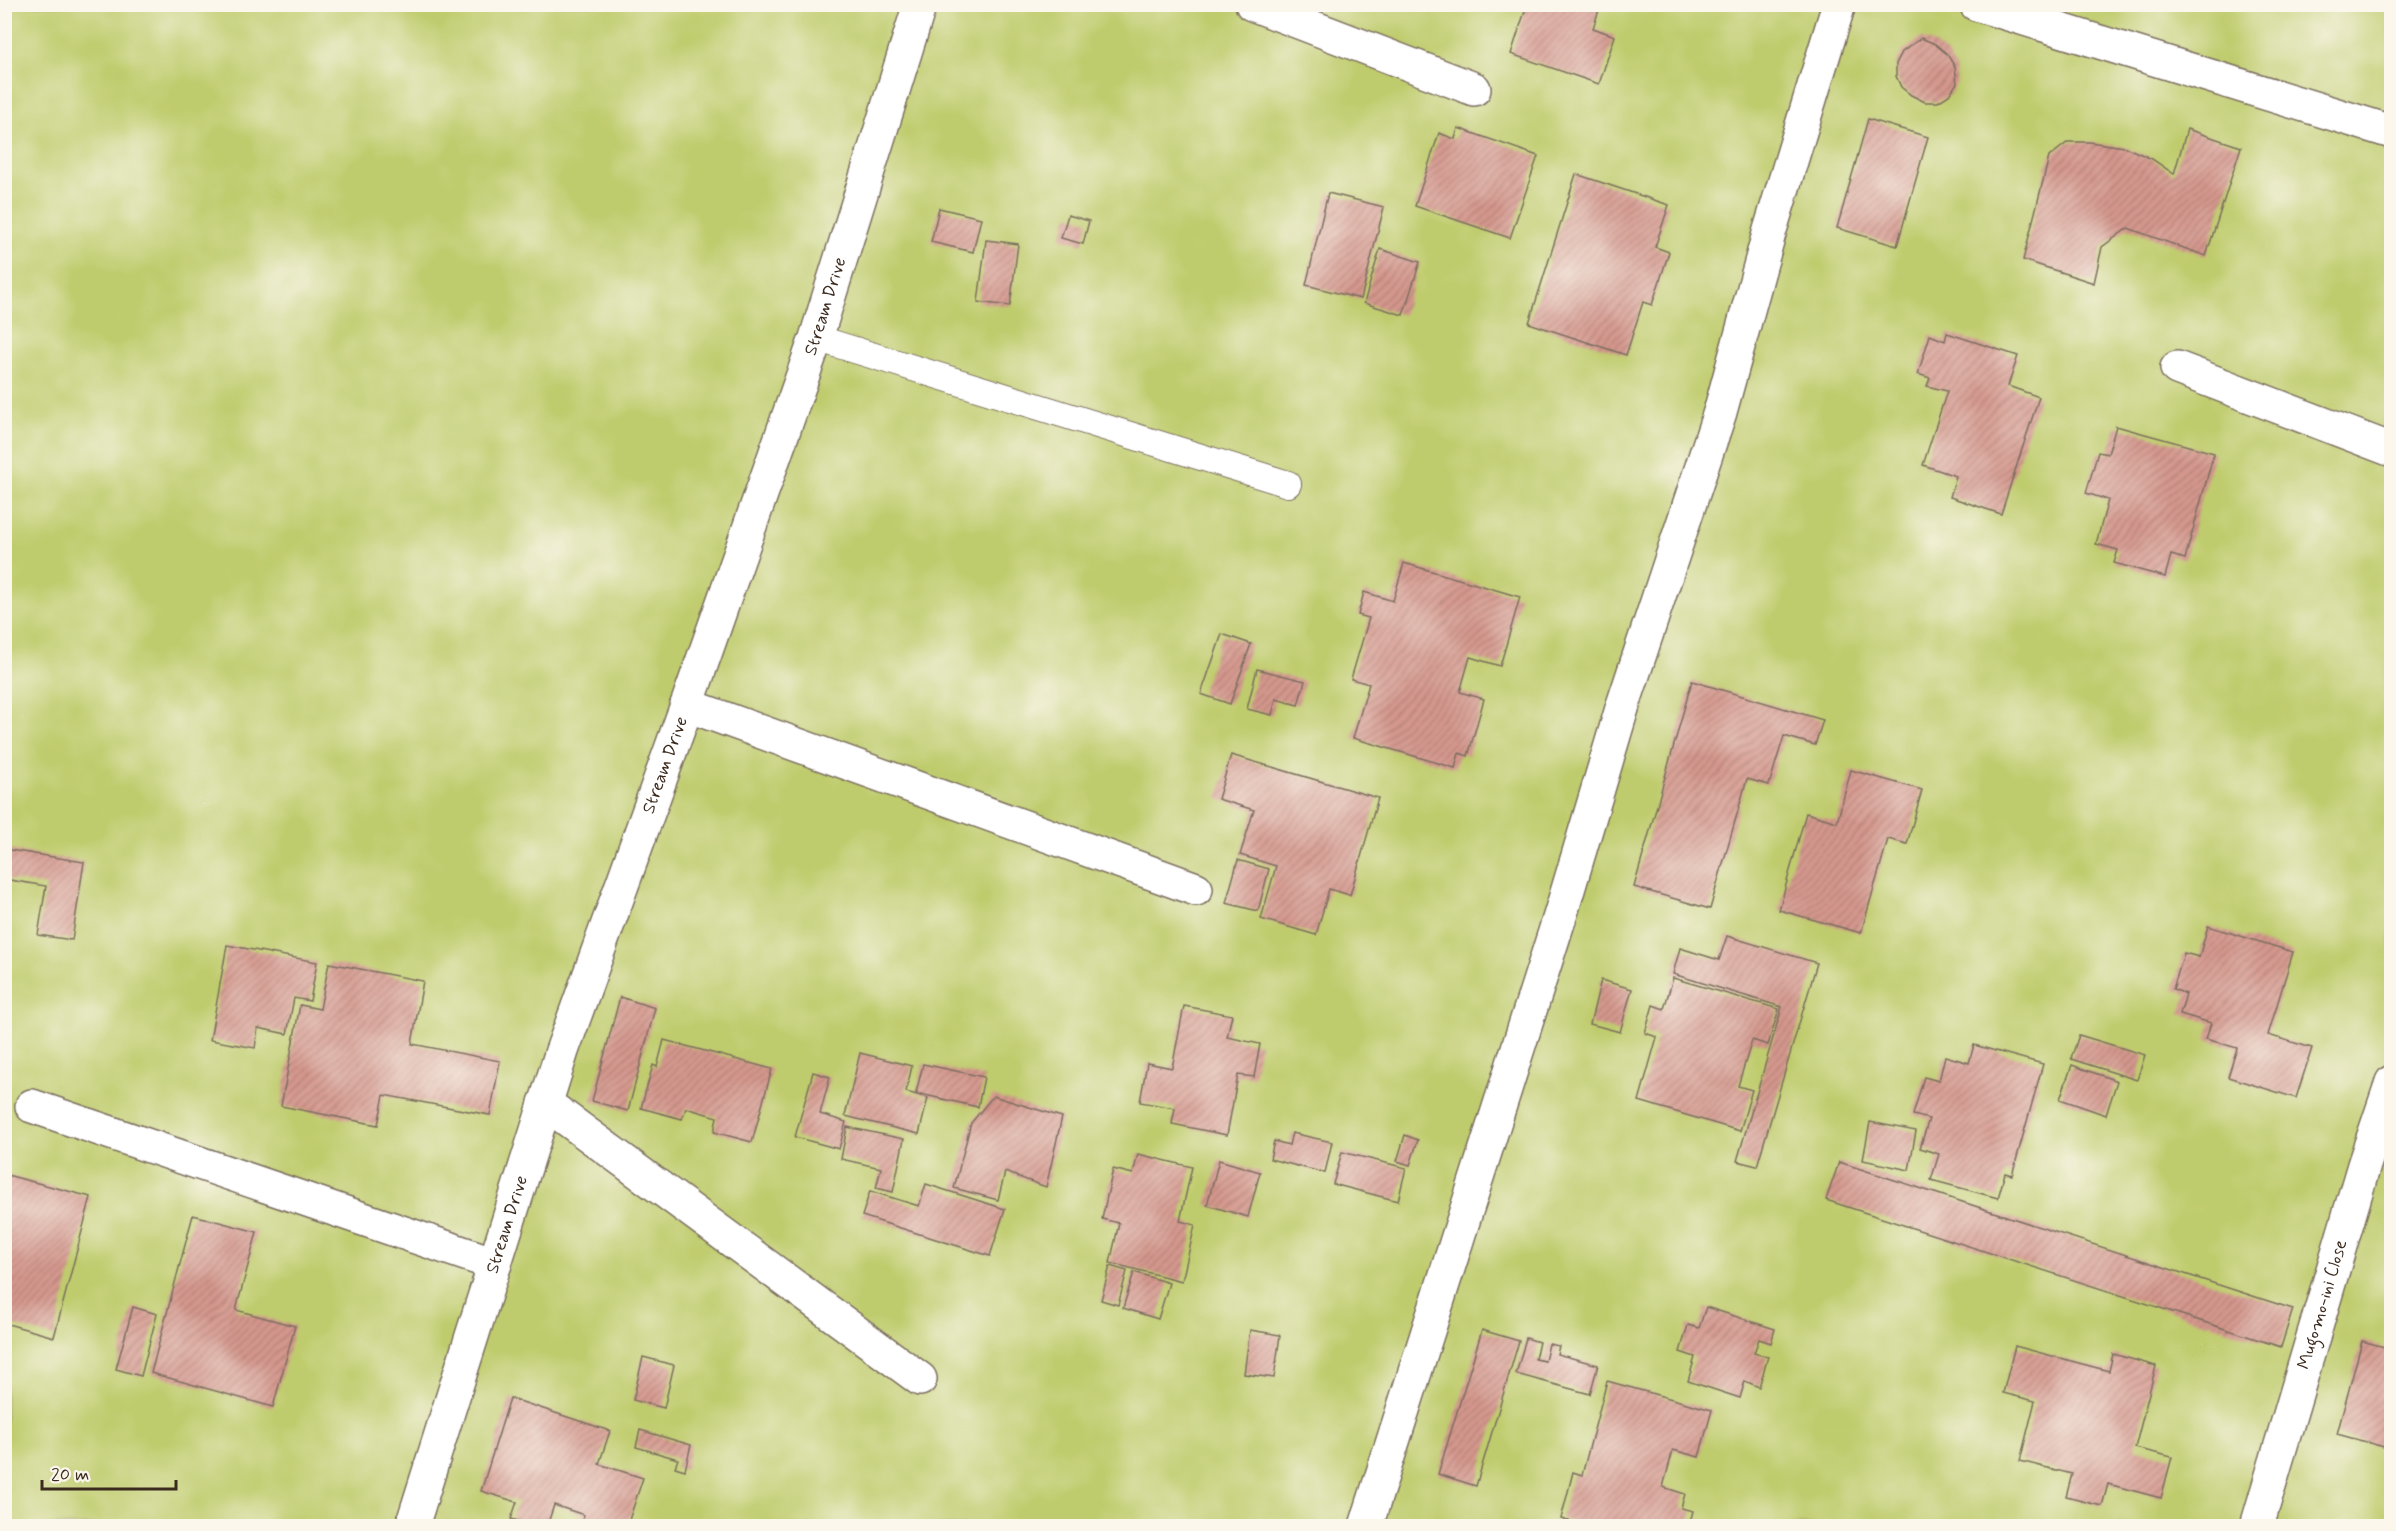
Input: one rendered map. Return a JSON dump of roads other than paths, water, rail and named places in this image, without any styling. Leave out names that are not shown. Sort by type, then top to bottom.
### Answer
[{"type":"street","name":"Stream Drive","points":[[412,1527],[562,1051],[816,338],[920,4]]},
{"type":"street","points":[[1252,4],[1474,89]]},
{"type":"street","points":[[1366,1527],[1561,913],[1623,705],[1720,412],[1770,230],[1839,4]]},
{"type":"street","points":[[1976,4],[2391,132]]},
{"type":"street","points":[[2177,368],[2391,450]]},
{"type":"street","points":[[687,705],[1196,889]]},
{"type":"street","name":"Mugomo-ini Close","points":[[2262,1525],[2364,1165],[2391,1083]]},
{"type":"street","points":[[545,1103],[920,1379]]},
{"type":"street","points":[[32,1106],[495,1264]]},
{"type":"lane","points":[[816,338],[1288,484]]}]
